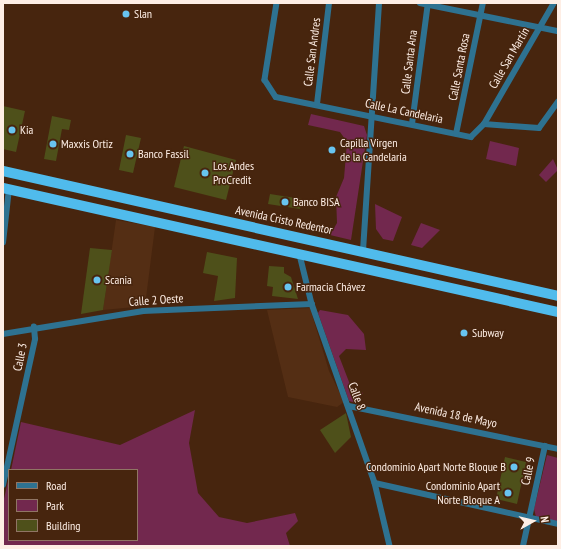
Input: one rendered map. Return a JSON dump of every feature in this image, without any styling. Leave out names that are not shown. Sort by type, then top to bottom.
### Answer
[{"type":"highway","name":"Avenida Cristo Redentor","points":[[3,171],[363,250],[558,296]]},
{"type":"highway","points":[[6,188],[558,312]]},
{"type":"street","name":"Calle La Candelaria","points":[[277,3],[265,80],[276,97],[317,104],[473,137],[484,124]]},
{"type":"street","name":"Calle San Andres","points":[[317,104],[328,3]]},
{"type":"street","points":[[363,250],[379,3]]},
{"type":"street","points":[[420,3],[558,31]]},
{"type":"street","name":"Calle Santa Rosa","points":[[456,134],[483,3]]},
{"type":"street","name":"Calle San Martín","points":[[484,124],[554,3]]},
{"type":"street","name":"Calle Santa Ana","points":[[412,124],[428,4]]},
{"type":"street","points":[[484,124],[534,129],[543,126],[558,102]]},
{"type":"street","points":[[3,243],[6,188]]},
{"type":"street","name":"Calle 8","points":[[300,255],[312,304],[375,483],[390,546]]},
{"type":"street","name":"Calle 2 Oeste","points":[[3,334],[34,327],[143,311],[312,304]]},
{"type":"street","name":"Calle 3","points":[[3,485],[35,340],[34,327]]},
{"type":"street","name":"Avenida 18 de Mayo","points":[[349,406],[558,449]]},
{"type":"street","name":"Calle 9","points":[[523,546],[545,446]]},
{"type":"street","points":[[375,483],[558,524]]},
{"type":"shaded area","points":[[116,220],[155,227],[145,306],[103,310]]},
{"type":"shaded area","points":[[310,308],[329,371],[344,402],[337,407],[288,397],[267,310]]},
{"type":"green space","points":[[311,114],[364,126],[367,135],[351,240],[330,235],[337,223],[336,197],[344,178],[347,142],[340,132],[308,125]]},
{"type":"green space","points":[[490,141],[519,148],[516,166],[486,159]]},
{"type":"green space","points":[[553,159],[558,170],[546,182],[539,175]]},
{"type":"green space","points":[[375,204],[402,217],[393,241],[383,239],[376,229]]},
{"type":"green space","points":[[421,223],[440,230],[422,248],[411,245]]},
{"type":"green space","points":[[320,310],[348,315],[364,334],[366,350],[346,349],[339,356],[351,387],[363,393],[356,403],[349,401],[318,313]]},
{"type":"green space","points":[[195,410],[189,443],[198,493],[219,517],[247,523],[295,513],[298,521],[286,533],[290,546],[3,546],[3,503],[8,481],[8,541],[138,541],[138,469],[11,469],[21,422],[120,445]]},
{"type":"green space","points":[[547,455],[558,458],[558,523],[536,517],[534,509]]},
{"type":"building","name":"Kia","points":[[3,106],[25,111],[16,152],[3,149]]},
{"type":"building","name":"Maxxis Ortiz","points":[[52,116],[71,120],[69,130],[62,129],[56,161],[44,159]]},
{"type":"building","name":"Banco Fassil","points":[[126,135],[141,138],[133,173],[119,170]]},
{"type":"building","name":"Los Andes ProCredit","points":[[184,146],[236,160],[226,200],[174,187]]},
{"type":"building","name":"Banco BISA","points":[[270,194],[302,199],[300,209],[268,204]]},
{"type":"building","name":"Scania","points":[[90,248],[112,250],[103,310],[81,314]]},
{"type":"building","points":[[207,252],[237,258],[235,298],[214,301],[218,276],[203,273]]},
{"type":"building","points":[[269,266],[284,267],[284,273],[291,277],[298,299],[272,296],[273,287],[267,286]]},
{"type":"building","points":[[346,413],[351,437],[335,453],[320,430]]},
{"type":"building","points":[[505,457],[526,462],[517,504],[496,499]]},
{"type":"place","name":"Slan","points":[[126,14]]},
{"type":"place","name":"Kia","points":[[12,130]]},
{"type":"place","name":"Maxxis Ortiz","points":[[53,144]]},
{"type":"place","name":"Capilla Virgen de la Candelaria","points":[[332,150]]},
{"type":"place","name":"Banco Fassil","points":[[130,154]]},
{"type":"place","name":"Los Andes ProCredit","points":[[205,173]]},
{"type":"place","name":"Banco BISA","points":[[285,202]]},
{"type":"place","name":"Scania","points":[[97,280]]},
{"type":"place","name":"Farmacia Chávez","points":[[288,287]]},
{"type":"place","name":"Subway","points":[[464,333]]},
{"type":"place","name":"Condominio Apart Norte Bloque B","points":[[514,467]]},
{"type":"place","name":"Condominio Apart Norte Bloque A","points":[[508,493]]}]
